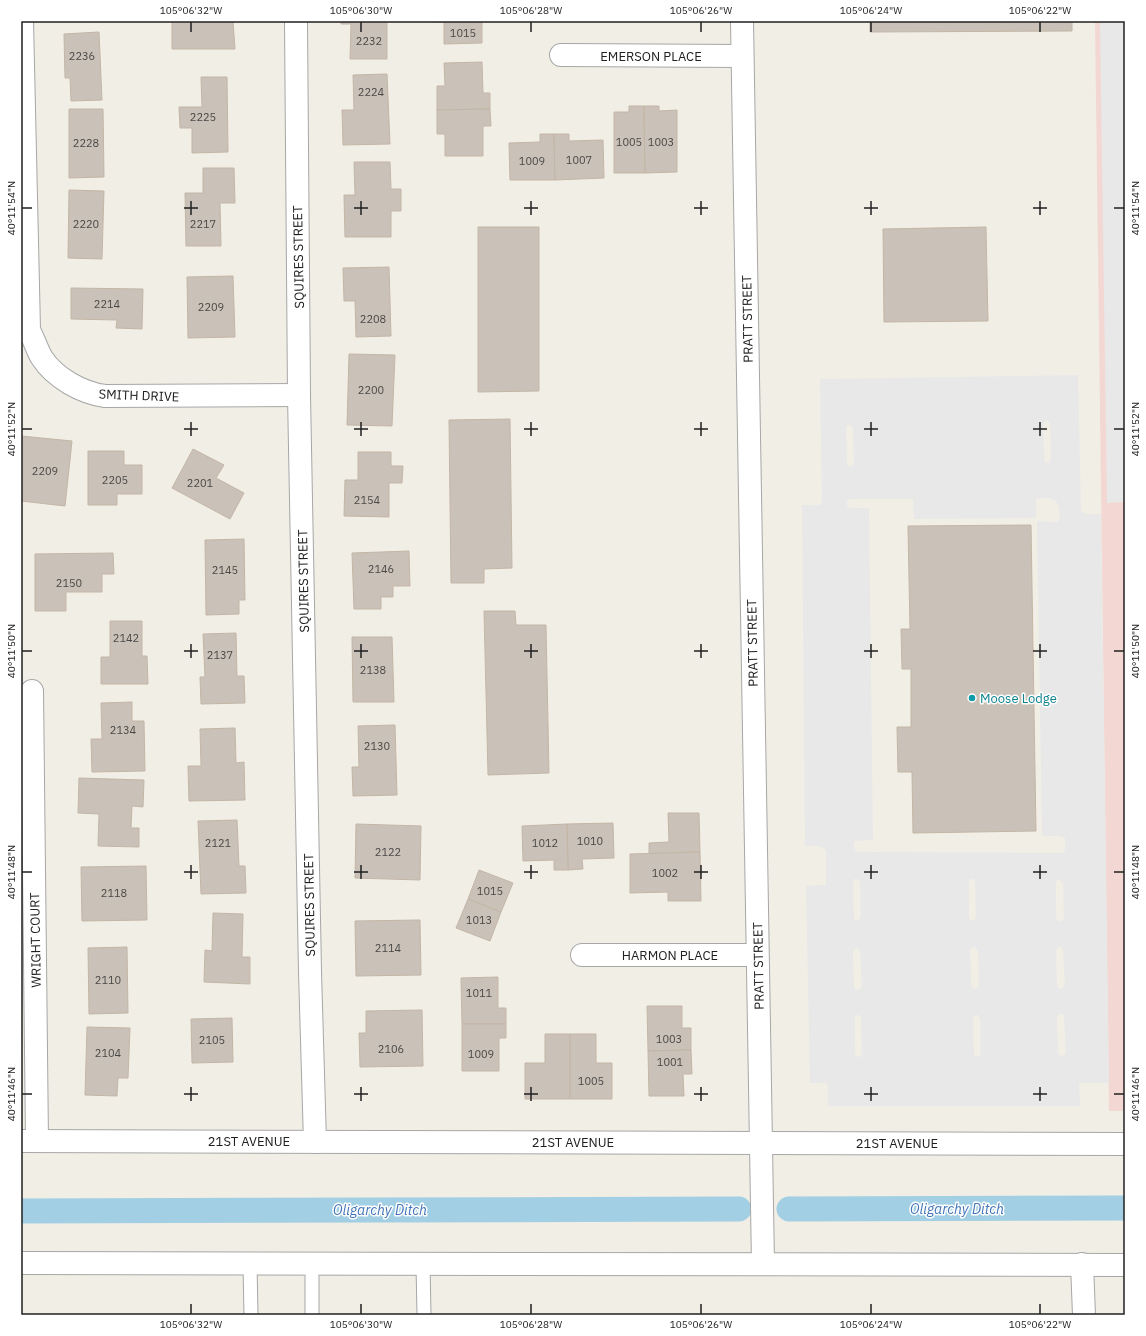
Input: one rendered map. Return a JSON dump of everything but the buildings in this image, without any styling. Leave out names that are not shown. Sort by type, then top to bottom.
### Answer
[{"type":"street","name":"SMITH DRIVE","points":[[22,21],[29,330],[48,366],[73,386],[105,396],[299,395]]},
{"type":"street","name":"SQUIRES STREET","points":[[296,21],[299,395],[310,972],[315,1142]]},
{"type":"street","name":"PRATT STREET","points":[[742,21],[763,1264]]},
{"type":"street","name":"EMERSON PLACE","points":[[561,55],[742,56]]},
{"type":"street","name":"WRIGHT COURT","points":[[29,1141],[32,691]]},
{"type":"street","name":"HARMON PLACE","points":[[582,954],[757,955]]},
{"type":"street","name":"21ST AVENUE","points":[[29,1141],[1125,1144]]},
{"type":"street","points":[[21,1263],[1125,1264]]},
{"type":"street","points":[[1082,1264],[1084,1315]]},
{"type":"lane","points":[[250,1264],[251,1315]]},
{"type":"lane","points":[[312,1264],[312,1315]]},
{"type":"lane","points":[[423,1264],[424,1315]]},
{"type":"shaded area","points":[[1095,21],[1125,21],[1125,1111],[1109,1111]]},
{"type":"shaded area","points":[[1100,21],[1125,21],[1125,502],[1107,503]]},
{"type":"shaded area","points":[[1078,375],[1081,511],[1086,514],[1101,514],[1109,1083],[1079,1083],[1080,1106],[828,1106],[828,1086],[826,1083],[810,1083],[806,886],[826,885],[826,850],[819,846],[805,846],[802,505],[818,505],[821,504],[822,501],[820,379]],"holes":[[[1046,421],[1050,424],[1051,459],[1048,463],[1045,462],[1043,424]],[[847,425],[851,425],[853,428],[854,463],[852,467],[848,466],[846,428]],[[1040,498],[1049,498],[1056,501],[1059,507],[1060,519],[1057,522],[1037,521],[1042,836],[1059,836],[1065,838],[1065,850],[1062,853],[860,852],[856,851],[854,848],[854,841],[873,840],[869,508],[849,508],[847,506],[847,501],[850,499],[913,499],[914,519],[1036,518],[1036,500]],[[854,879],[858,879],[860,882],[861,917],[858,921],[855,920],[853,882]],[[969,879],[973,879],[975,882],[976,917],[974,921],[970,920]],[[1057,880],[1060,880],[1063,883],[1064,918],[1061,921],[1057,921],[1056,882]],[[972,947],[975,947],[978,951],[979,986],[976,989],[972,988],[970,950]],[[1058,947],[1061,947],[1063,950],[1065,985],[1062,989],[1058,988],[1056,950]],[[858,948],[860,951],[862,986],[859,990],[855,989],[853,951]],[[1060,1014],[1064,1015],[1066,1053],[1063,1056],[1059,1055],[1057,1017]],[[857,1015],[861,1016],[862,1053],[860,1057],[856,1056],[855,1016]],[[978,1015],[980,1019],[981,1054],[978,1057],[974,1054],[973,1018],[974,1016]]]},
{"type":"waterway","name":"Oligarchy Ditch","points":[[789,1209],[1125,1208]]},
{"type":"waterway","name":"Oligarchy Ditch","points":[[21,1211],[739,1209]]},
{"type":"place","name":"Moose Lodge","points":[[972,698]]}]
